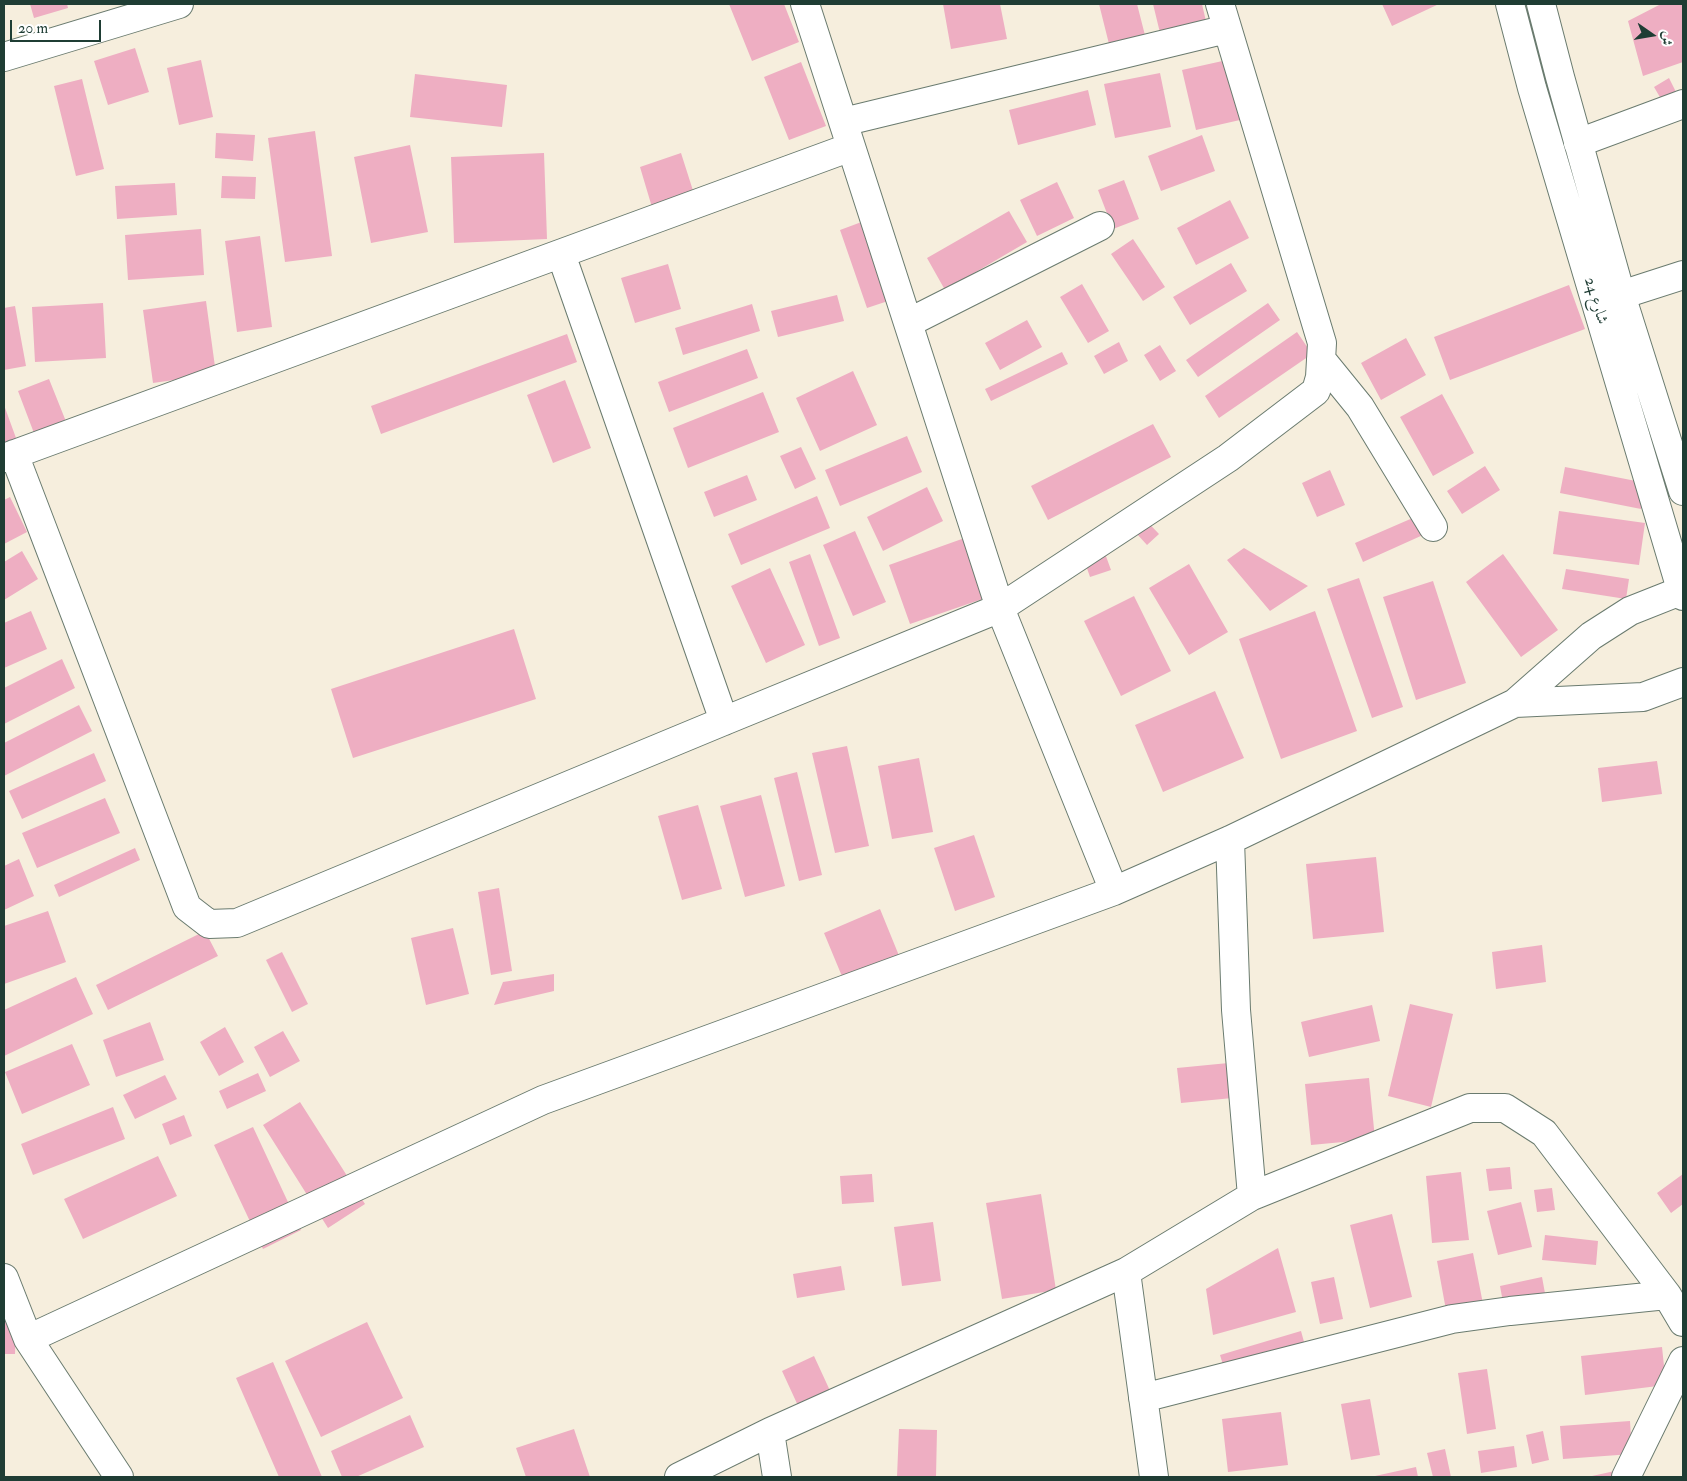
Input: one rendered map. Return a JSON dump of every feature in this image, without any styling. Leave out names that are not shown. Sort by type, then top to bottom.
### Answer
[{"type":"street","points":[[4,57],[180,4]]},
{"type":"street","points":[[805,4],[1000,608],[1114,891]]},
{"type":"street","points":[[852,147],[9,456],[186,907],[209,924],[237,923],[1000,608],[1228,458],[1316,391],[1320,377],[1322,343],[1220,4]]},
{"type":"street","name":"شارع 24","points":[[1510,4],[1532,88],[1682,593]]},
{"type":"street","name":"شارع 24","points":[[1541,4],[1621,295],[1683,491]]},
{"type":"street","points":[[843,122],[1227,29]]},
{"type":"street","points":[[1578,143],[1683,104]]},
{"type":"street","points":[[908,323],[1100,226]]},
{"type":"street","points":[[561,254],[724,721]]},
{"type":"street","points":[[1621,295],[1683,275]]},
{"type":"street","points":[[1321,359],[1360,407],[1433,527]]},
{"type":"street","points":[[28,1339],[542,1100],[1114,891],[1230,840],[1516,703],[1591,636],[1630,611],[1682,593]]},
{"type":"street","points":[[1516,703],[1643,697],[1683,682]]},
{"type":"street","points":[[1230,840],[1236,1010],[1252,1196]]},
{"type":"street","points":[[679,1477],[770,1432],[1126,1272],[1252,1196],[1470,1108],[1505,1108],[1544,1133],[1667,1294],[1683,1322]]},
{"type":"street","points":[[1126,1272],[1154,1477]]},
{"type":"street","points":[[4,1278],[28,1339],[119,1477]]},
{"type":"street","points":[[1143,1398],[1452,1319],[1667,1294]]},
{"type":"street","points":[[1626,1477],[1683,1361]]},
{"type":"street","points":[[770,1432],[777,1477]]},
{"type":"building","points":[[30,4],[67,4],[68,8],[34,18]]},
{"type":"building","points":[[729,4],[784,4],[799,42],[752,61]]},
{"type":"building","points":[[943,4],[1000,4],[1007,39],[951,49]]},
{"type":"building","points":[[1099,4],[1137,4],[1148,47],[1112,56]]},
{"type":"building","points":[[1153,4],[1202,4],[1208,30],[1162,41]]},
{"type":"building","points":[[1382,4],[1439,4],[1392,26]]},
{"type":"building","points":[[1661,4],[1683,4],[1683,62],[1643,76],[1628,21]]},
{"type":"building","points":[[135,48],[149,92],[108,105],[94,61]]},
{"type":"building","points":[[201,60],[213,117],[179,125],[167,68]]},
{"type":"building","points":[[1227,60],[1240,120],[1196,130],[1182,70]]},
{"type":"building","points":[[801,62],[826,126],[789,140],[764,77]]},
{"type":"building","points":[[1160,73],[1171,127],[1115,138],[1104,84]]},
{"type":"building","points":[[415,74],[507,85],[502,127],[410,117]]},
{"type":"building","points":[[1669,78],[1678,96],[1664,104],[1654,87]]},
{"type":"building","points":[[82,79],[104,169],[76,176],[54,86]]},
{"type":"building","points":[[1088,90],[1096,125],[1018,145],[1009,110]]},
{"type":"building","points":[[315,131],[332,256],[285,262],[268,138]]},
{"type":"building","points":[[216,133],[255,135],[253,161],[215,158]]},
{"type":"building","points":[[1202,135],[1215,171],[1161,191],[1148,156]]},
{"type":"building","points":[[410,145],[428,232],[371,243],[354,157]]},
{"type":"building","points":[[544,153],[547,239],[454,243],[451,157]]},
{"type":"building","points":[[681,153],[696,200],[654,214],[640,167]]},
{"type":"building","points":[[222,176],[256,177],[255,199],[221,198]]},
{"type":"building","points":[[1124,180],[1139,219],[1113,229],[1098,190]]},
{"type":"building","points":[[1057,182],[1074,218],[1037,236],[1020,200]]},
{"type":"building","points":[[175,183],[177,215],[117,219],[115,186]]},
{"type":"building","points":[[1230,200],[1249,238],[1196,265],[1177,228]]},
{"type":"building","points":[[1009,211],[1027,242],[945,290],[927,258]]},
{"type":"building","points":[[875,217],[903,296],[867,308],[840,230]]},
{"type":"building","points":[[201,229],[204,275],[128,280],[125,235]]},
{"type":"building","points":[[260,236],[272,327],[237,332],[225,241]]},
{"type":"building","points":[[1133,239],[1165,287],[1143,301],[1111,254]]},
{"type":"building","points":[[1231,263],[1247,291],[1190,325],[1173,297]]},
{"type":"building","points":[[668,264],[681,309],[635,323],[621,278]]},
{"type":"building","points":[[1082,284],[1109,331],[1088,343],[1060,297]]},
{"type":"building","points":[[1569,285],[1585,329],[1450,380],[1434,337]]},
{"type":"building","points":[[837,295],[844,321],[778,337],[771,311]]},
{"type":"building","points":[[206,301],[216,374],[153,383],[143,310]]},
{"type":"building","points":[[103,303],[106,358],[35,362],[32,307]]},
{"type":"building","points":[[1268,303],[1280,320],[1198,377],[1186,360]]},
{"type":"building","points":[[752,304],[760,331],[683,355],[675,328]]},
{"type":"building","points":[[15,306],[26,366],[4,370],[4,308]]},
{"type":"building","points":[[1027,320],[1042,347],[1000,370],[985,343]]},
{"type":"building","points":[[1297,332],[1312,354],[1219,418],[1205,396]]},
{"type":"building","points":[[567,334],[577,362],[381,434],[371,406]]},
{"type":"building","points":[[1406,338],[1426,375],[1381,400],[1361,363]]},
{"type":"building","points":[[1119,342],[1128,361],[1104,374],[1094,356]]},
{"type":"building","points":[[1160,345],[1176,371],[1160,381],[1144,355]]},
{"type":"building","points":[[747,349],[758,378],[669,412],[658,382]]},
{"type":"building","points":[[1062,352],[1068,364],[991,401],[985,389]]},
{"type":"building","points":[[853,371],[877,425],[820,451],[796,398]]},
{"type":"building","points":[[49,379],[69,429],[37,441],[18,391]]},
{"type":"building","points":[[565,380],[591,448],[553,463],[527,395]]},
{"type":"building","points":[[763,392],[779,432],[688,468],[673,428]]},
{"type":"building","points":[[1442,394],[1474,453],[1433,476],[1400,417]]},
{"type":"building","points":[[4,405],[20,449],[4,455]]},
{"type":"building","points":[[1153,424],[1171,457],[1048,520],[1031,486]]},
{"type":"building","points":[[907,436],[922,472],[840,506],[825,470]]},
{"type":"building","points":[[801,447],[816,479],[795,489],[780,456]]},
{"type":"building","points":[[1485,466],[1500,490],[1462,514],[1447,491]]},
{"type":"building","points":[[1565,467],[1646,483],[1641,509],[1560,493]]},
{"type":"building","points":[[1330,470],[1345,505],[1317,517],[1302,483]]},
{"type":"building","points":[[747,475],[757,500],[714,517],[704,492]]},
{"type":"building","points":[[927,487],[943,521],[883,551],[867,517]]},
{"type":"building","points":[[817,496],[830,528],[741,565],[728,534]]},
{"type":"building","points":[[10,497],[27,532],[4,544],[4,500]]},
{"type":"building","points":[[1137,511],[1159,534],[1147,545],[1126,522]]},
{"type":"building","points":[[1559,511],[1645,523],[1639,565],[1553,554]]},
{"type":"building","points":[[1415,517],[1423,535],[1363,562],[1355,543]]},
{"type":"building","points":[[855,531],[886,602],[853,616],[823,545]]},
{"type":"building","points":[[973,535],[994,595],[910,624],[889,565]]},
{"type":"building","points":[[1099,537],[1111,570],[1090,577],[1079,545]]},
{"type":"building","points":[[1244,548],[1308,586],[1270,611],[1227,560]]},
{"type":"building","points":[[22,551],[38,579],[4,600],[4,562]]},
{"type":"building","points":[[810,554],[840,638],[819,646],[789,562]]},
{"type":"building","points":[[1503,554],[1558,630],[1521,657],[1466,582]]},
{"type":"building","points":[[1189,564],[1228,632],[1189,655],[1149,588]]},
{"type":"building","points":[[770,568],[805,645],[766,663],[731,586]]},
{"type":"building","points":[[1566,569],[1629,579],[1626,599],[1562,589]]},
{"type":"building","points":[[1359,578],[1403,707],[1372,718],[1327,589]]},
{"type":"building","points":[[1433,581],[1466,683],[1416,700],[1383,597]]},
{"type":"building","points":[[1134,596],[1171,671],[1121,696],[1084,621]]},
{"type":"building","points":[[31,611],[47,649],[4,668],[4,623]]},
{"type":"building","points":[[1315,611],[1357,731],[1281,759],[1239,639]]},
{"type":"building","points":[[514,629],[536,699],[353,758],[331,689]]},
{"type":"building","points":[[62,659],[75,688],[4,724],[4,688]]},
{"type":"building","points":[[1215,691],[1244,758],[1163,792],[1135,725]]},
{"type":"building","points":[[79,705],[92,731],[4,776],[4,743]]},
{"type":"building","points":[[847,746],[869,846],[835,853],[812,753]]},
{"type":"building","points":[[94,753],[106,781],[22,819],[9,791]]},
{"type":"building","points":[[919,758],[933,832],[892,839],[878,766]]},
{"type":"building","points":[[1657,761],[1662,794],[1602,802],[1598,768]]},
{"type":"building","points":[[797,772],[822,875],[799,881],[774,778]]},
{"type":"building","points":[[761,795],[785,886],[745,897],[720,806]]},
{"type":"building","points":[[105,798],[120,833],[37,868],[22,833]]},
{"type":"building","points":[[698,805],[722,889],[682,900],[658,816]]},
{"type":"building","points":[[974,835],[995,897],[955,911],[934,848]]},
{"type":"building","points":[[135,848],[140,860],[59,897],[54,885]]},
{"type":"building","points":[[1376,857],[1384,932],[1313,939],[1306,864]]},
{"type":"building","points":[[19,859],[34,896],[4,910],[4,866]]},
{"type":"building","points":[[499,888],[512,971],[491,975],[478,892]]},
{"type":"building","points":[[880,909],[902,963],[846,986],[824,933]]},
{"type":"building","points":[[48,911],[66,962],[4,984],[4,926]]},
{"type":"building","points":[[453,928],[469,994],[426,1005],[411,938]]},
{"type":"building","points":[[205,931],[218,956],[108,1010],[96,985]]},
{"type":"building","points":[[1542,945],[1546,982],[1496,989],[1492,952]]},
{"type":"building","points":[[282,952],[308,1004],[292,1012],[266,960]]},
{"type":"building","points":[[554,974],[554,991],[494,1005],[503,982]]},
{"type":"building","points":[[76,977],[93,1014],[4,1056],[4,1010]]},
{"type":"building","points":[[1410,1004],[1453,1014],[1431,1107],[1388,1096]]},
{"type":"building","points":[[1372,1005],[1380,1041],[1309,1057],[1301,1022]]},
{"type":"building","points":[[150,1022],[164,1060],[116,1077],[103,1040]]},
{"type":"building","points":[[225,1027],[244,1062],[219,1076],[200,1042]]},
{"type":"building","points":[[283,1031],[300,1061],[270,1077],[254,1047]]},
{"type":"building","points":[[72,1044],[90,1085],[22,1114],[5,1072]]},
{"type":"building","points":[[1249,1061],[1253,1096],[1181,1103],[1177,1068]]},
{"type":"building","points":[[258,1073],[266,1091],[227,1109],[219,1091]]},
{"type":"building","points":[[165,1075],[177,1099],[135,1119],[123,1095]]},
{"type":"building","points":[[1369,1078],[1375,1139],[1311,1145],[1305,1084]]},
{"type":"building","points":[[300,1102],[365,1204],[328,1228],[263,1125]]},
{"type":"building","points":[[113,1107],[125,1139],[33,1175],[21,1144]]},
{"type":"building","points":[[184,1115],[192,1136],[170,1145],[162,1124]]},
{"type":"building","points":[[253,1127],[301,1230],[263,1249],[214,1145]]},
{"type":"building","points":[[158,1156],[177,1196],[83,1239],[64,1199]]},
{"type":"building","points":[[1510,1167],[1512,1189],[1489,1191],[1486,1169]]},
{"type":"building","points":[[1461,1172],[1469,1240],[1432,1243],[1426,1176]]},
{"type":"building","points":[[872,1174],[874,1202],[842,1204],[840,1176]]},
{"type":"building","points":[[1683,1174],[1683,1204],[1671,1213],[1657,1193]]},
{"type":"building","points":[[1552,1188],[1555,1210],[1537,1212],[1534,1190]]},
{"type":"building","points":[[1041,1194],[1056,1290],[1002,1299],[986,1203]]},
{"type":"building","points":[[1521,1202],[1532,1247],[1498,1255],[1487,1211]]},
{"type":"building","points":[[1392,1214],[1412,1297],[1370,1308],[1350,1225]]},
{"type":"building","points":[[933,1222],[941,1281],[902,1286],[894,1227]]},
{"type":"building","points":[[1545,1235],[1598,1241],[1596,1265],[1542,1260]]},
{"type":"building","points":[[1278,1248],[1296,1312],[1213,1335],[1206,1289]]},
{"type":"building","points":[[1473,1253],[1485,1314],[1448,1321],[1437,1261]]},
{"type":"building","points":[[841,1266],[845,1290],[797,1298],[793,1274]]},
{"type":"building","points":[[1334,1277],[1343,1319],[1320,1324],[1311,1282]]},
{"type":"building","points":[[1542,1277],[1549,1315],[1507,1324],[1500,1286]]},
{"type":"building","points":[[4,1293],[17,1294],[15,1354],[4,1354]]},
{"type":"building","points":[[367,1322],[403,1398],[321,1437],[285,1361]]},
{"type":"building","points":[[1301,1331],[1311,1367],[1231,1391],[1220,1355]]},
{"type":"building","points":[[1662,1347],[1666,1385],[1585,1395],[1581,1356]]},
{"type":"building","points":[[814,1356],[832,1395],[800,1410],[782,1371]]},
{"type":"building","points":[[273,1362],[322,1477],[279,1477],[236,1378]]},
{"type":"building","points":[[1487,1369],[1496,1429],[1467,1434],[1458,1373]]},
{"type":"building","points":[[1370,1399],[1380,1455],[1351,1460],[1341,1404]]},
{"type":"building","points":[[1281,1412],[1288,1465],[1228,1472],[1222,1419]]},
{"type":"building","points":[[410,1415],[424,1447],[356,1477],[342,1477],[331,1451]]},
{"type":"building","points":[[1630,1421],[1632,1454],[1563,1459],[1560,1426]]},
{"type":"building","points":[[574,1429],[590,1477],[526,1477],[516,1448]]},
{"type":"building","points":[[899,1429],[937,1430],[936,1477],[897,1477]]},
{"type":"building","points":[[1543,1431],[1549,1460],[1532,1464],[1526,1435]]},
{"type":"building","points":[[1514,1446],[1517,1467],[1481,1473],[1478,1451]]},
{"type":"building","points":[[1445,1449],[1451,1477],[1433,1477],[1427,1453]]},
{"type":"building","points":[[1416,1467],[1418,1477],[1375,1477],[1375,1476]]},
{"type":"building","points":[[1633,1467],[1635,1477],[1592,1477],[1592,1476]]}]
